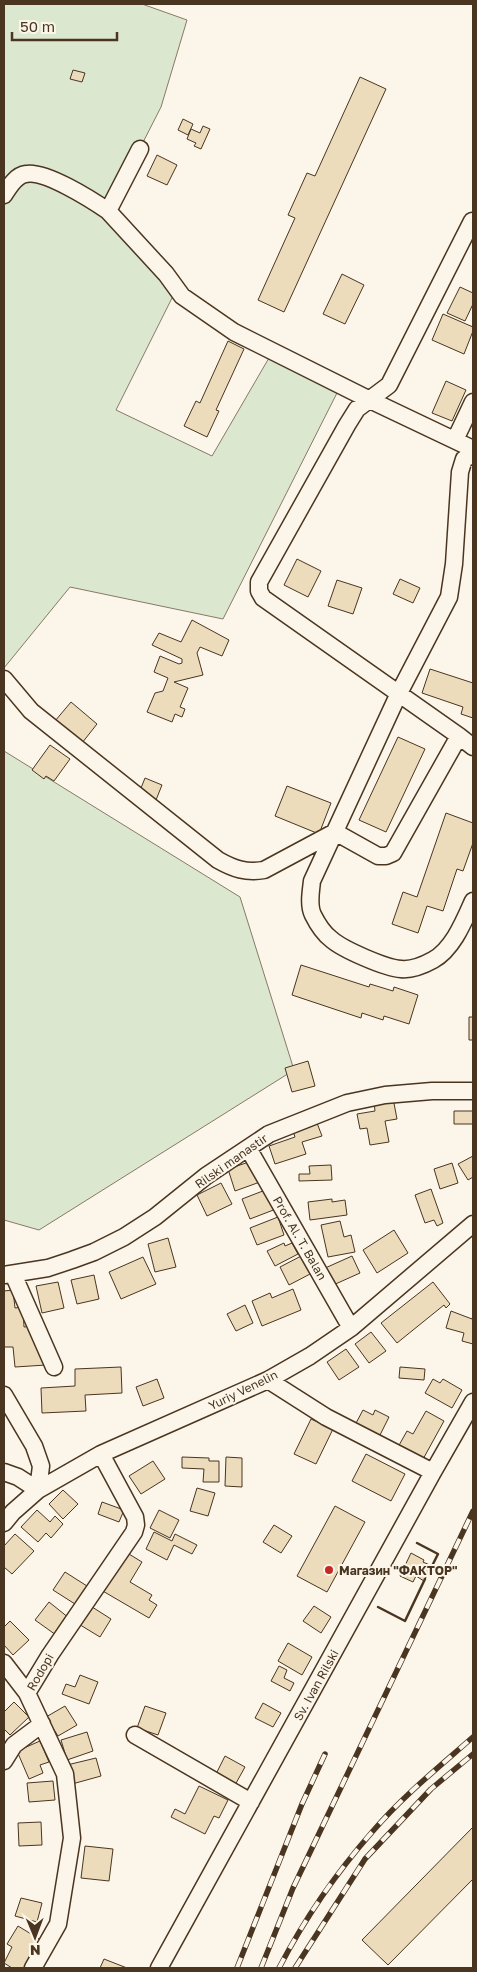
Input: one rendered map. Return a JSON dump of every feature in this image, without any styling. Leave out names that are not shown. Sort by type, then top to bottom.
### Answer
[{"type":"street","points":[[108,211],[140,149]]},
{"type":"street","points":[[4,195],[21,176],[27,174],[35,174],[62,184],[108,211],[166,274],[182,296],[234,332],[473,449]]},
{"type":"street","points":[[472,221],[388,386],[357,410],[347,425],[259,582],[259,590],[264,598],[473,747]]},
{"type":"street","points":[[455,440],[473,402]]},
{"type":"street","points":[[473,454],[464,459],[460,472],[454,564],[449,597],[399,693],[312,881],[311,912],[319,927],[331,940],[382,965],[402,969],[418,967],[435,959],[459,933],[473,901]]},
{"type":"street","points":[[4,679],[31,711],[211,855],[236,870],[252,872],[264,870],[335,832]]},
{"type":"street","points":[[335,832],[378,856],[386,856],[392,853],[459,736]]},
{"type":"street","name":"Rilski manastir","points":[[9,1275],[72,1260],[94,1252],[124,1237],[155,1217],[206,1176],[269,1134],[348,1103],[385,1095],[473,1091]]},
{"type":"street","name":"Prof. Al. T. Balan","points":[[248,1148],[351,1328]]},
{"type":"street","name":"Yuriy Venelin","points":[[4,1523],[13,1512],[38,1490],[101,1454],[268,1380],[310,1356],[351,1328],[471,1227]]},
{"type":"street","points":[[9,1275],[54,1368]]},
{"type":"street","points":[[268,1380],[326,1417],[433,1472]]},
{"type":"street","points":[[4,1395],[34,1446],[41,1466],[38,1490],[18,1477],[4,1472]]},
{"type":"street","name":"Sv. Ivan Rilski","points":[[159,1968],[473,1402]]},
{"type":"street","name":"Rodopi","points":[[33,1968],[58,1924],[72,1838],[65,1774],[27,1693],[33,1680],[134,1532],[136,1525],[135,1517],[101,1454]]},
{"type":"street","points":[[4,1663],[27,1693]]},
{"type":"street","points":[[4,1762],[14,1745],[42,1724]]},
{"type":"street","points":[[134,1735],[251,1802]]},
{"type":"green space","points":[[4,4],[142,4],[187,20],[161,107],[108,211],[177,288],[116,410],[212,456],[273,351],[341,385],[223,619],[70,587],[4,668]]},
{"type":"green space","points":[[4,751],[240,897],[294,1070],[39,1230],[4,1220]]},
{"type":"building","points":[[73,70],[85,73],[82,82],[70,79]]},
{"type":"building","points":[[360,77],[386,89],[284,312],[258,300],[295,218],[288,215],[307,173],[315,176]]},
{"type":"building","points":[[183,119],[193,124],[188,135],[178,130]]},
{"type":"building","points":[[203,126],[210,129],[201,149],[194,146],[196,143],[187,139],[191,129],[200,133]]},
{"type":"building","points":[[157,155],[177,165],[167,185],[147,176]]},
{"type":"building","points":[[342,274],[364,285],[345,324],[323,314]]},
{"type":"building","points":[[460,287],[473,293],[473,304],[465,321],[447,313]]},
{"type":"building","points":[[443,314],[473,327],[464,354],[432,340]]},
{"type":"building","points":[[228,341],[244,349],[216,410],[219,411],[207,437],[184,426],[196,401],[200,403]]},
{"type":"building","points":[[446,381],[466,390],[452,421],[432,413]]},
{"type":"building","points":[[297,559],[321,571],[308,597],[284,585]]},
{"type":"building","points":[[400,579],[420,588],[413,603],[393,594]]},
{"type":"building","points":[[337,580],[362,588],[353,614],[328,606]]},
{"type":"building","points":[[192,620],[229,640],[222,656],[200,647],[197,653],[203,675],[174,682],[188,688],[180,707],[185,709],[182,717],[175,714],[172,722],[147,712],[155,693],[163,691],[168,678],[154,672],[160,656],[179,664],[182,663],[182,659],[152,645],[159,633],[181,642]]},
{"type":"building","points":[[430,669],[473,683],[473,718],[461,714],[463,707],[422,693]]},
{"type":"building","points":[[71,702],[97,724],[82,743],[55,721]]},
{"type":"building","points":[[398,737],[425,749],[386,832],[359,820]]},
{"type":"building","points":[[50,745],[70,759],[54,781],[46,776],[44,779],[32,770]]},
{"type":"building","points":[[145,778],[162,785],[156,800],[139,793]]},
{"type":"building","points":[[287,786],[331,803],[319,834],[275,816]]},
{"type":"building","points":[[446,813],[473,823],[473,843],[463,871],[457,869],[443,911],[427,906],[418,933],[392,924],[403,892],[417,897]]},
{"type":"building","points":[[301,965],[369,987],[370,984],[393,991],[394,987],[418,995],[409,1024],[384,1016],[383,1020],[362,1013],[361,1018],[292,995]]},
{"type":"building","points":[[469,1017],[473,1017],[473,1040],[469,1040]]},
{"type":"building","points":[[308,1061],[315,1086],[292,1092],[285,1068]]},
{"type":"building","points":[[393,1098],[397,1119],[385,1121],[389,1142],[370,1145],[367,1128],[360,1129],[357,1114],[375,1111],[374,1102]]},
{"type":"building","points":[[454,1111],[473,1111],[473,1124],[454,1124]]},
{"type":"building","points":[[317,1123],[322,1136],[302,1142],[306,1154],[275,1164],[269,1146],[295,1137],[293,1131]]},
{"type":"building","points":[[473,1156],[473,1177],[468,1180],[458,1164]]},
{"type":"building","points":[[252,1161],[260,1182],[235,1191],[228,1169]]},
{"type":"building","points":[[452,1163],[458,1183],[440,1189],[434,1169]]},
{"type":"building","points":[[331,1165],[332,1180],[299,1181],[299,1174],[310,1174],[309,1166]]},
{"type":"building","points":[[221,1183],[232,1204],[207,1216],[197,1195]]},
{"type":"building","points":[[268,1189],[276,1209],[250,1219],[242,1199]]},
{"type":"building","points":[[431,1189],[443,1223],[437,1226],[434,1220],[425,1223],[415,1195]]},
{"type":"building","points":[[332,1199],[332,1202],[345,1200],[347,1215],[310,1220],[308,1202]]},
{"type":"building","points":[[278,1217],[284,1235],[257,1245],[250,1228]]},
{"type":"building","points":[[340,1221],[344,1237],[351,1235],[355,1252],[328,1257],[321,1225]]},
{"type":"building","points":[[394,1230],[408,1253],[377,1273],[363,1250]]},
{"type":"building","points":[[168,1238],[176,1267],[155,1272],[148,1244]]},
{"type":"building","points":[[284,1243],[285,1246],[292,1243],[298,1254],[275,1266],[267,1251]]},
{"type":"building","points":[[305,1254],[314,1272],[289,1285],[280,1267]]},
{"type":"building","points":[[352,1256],[360,1273],[331,1286],[323,1269]]},
{"type":"building","points":[[143,1257],[156,1284],[121,1299],[109,1272]]},
{"type":"building","points":[[94,1275],[99,1299],[77,1304],[71,1280]]},
{"type":"building","points":[[58,1282],[64,1308],[42,1313],[36,1286]]},
{"type":"building","points":[[433,1282],[450,1304],[446,1308],[444,1305],[397,1343],[381,1323]]},
{"type":"building","points":[[293,1289],[301,1310],[262,1326],[252,1301],[270,1293],[272,1298]]},
{"type":"building","points":[[13,1290],[15,1308],[23,1307],[24,1327],[34,1326],[36,1347],[44,1346],[46,1365],[15,1367],[13,1347],[4,1347],[4,1291]]},
{"type":"building","points":[[245,1305],[253,1323],[236,1331],[227,1314]]},
{"type":"building","points":[[451,1311],[472,1319],[473,1315],[473,1344],[462,1341],[464,1333],[446,1328]]},
{"type":"building","points":[[371,1332],[386,1351],[369,1363],[355,1344]]},
{"type":"building","points":[[346,1349],[359,1367],[339,1380],[327,1362]]},
{"type":"building","points":[[121,1367],[122,1393],[85,1395],[86,1411],[42,1413],[41,1388],[75,1386],[75,1369]]},
{"type":"building","points":[[400,1367],[425,1369],[424,1380],[399,1378]]},
{"type":"building","points":[[157,1379],[164,1398],[143,1406],[136,1387]]},
{"type":"building","points":[[433,1379],[440,1383],[443,1379],[462,1390],[452,1408],[425,1393]]},
{"type":"building","points":[[363,1410],[373,1415],[375,1410],[389,1417],[379,1437],[355,1425]]},
{"type":"building","points":[[426,1411],[444,1421],[422,1461],[398,1447],[407,1431],[413,1434]]},
{"type":"building","points":[[311,1419],[333,1429],[316,1464],[294,1454]]},
{"type":"building","points":[[366,1454],[405,1474],[391,1501],[352,1481]]},
{"type":"building","points":[[182,1457],[209,1458],[209,1461],[219,1461],[219,1482],[203,1482],[204,1469],[182,1468]]},
{"type":"building","points":[[226,1457],[242,1458],[242,1487],[225,1486]]},
{"type":"building","points":[[153,1461],[165,1479],[141,1494],[129,1476]]},
{"type":"building","points":[[197,1488],[215,1493],[208,1516],[190,1511]]},
{"type":"building","points":[[63,1490],[78,1504],[63,1519],[49,1504]]},
{"type":"building","points":[[102,1502],[124,1510],[119,1522],[98,1514]]},
{"type":"building","points":[[335,1506],[365,1522],[327,1592],[297,1576]]},
{"type":"building","points":[[37,1510],[50,1522],[55,1516],[63,1524],[51,1538],[46,1533],[38,1542],[21,1527]]},
{"type":"building","points":[[159,1510],[179,1520],[170,1538],[150,1528]]},
{"type":"building","points":[[274,1525],[292,1536],[281,1553],[263,1542]]},
{"type":"building","points":[[154,1532],[172,1541],[175,1534],[197,1545],[192,1554],[174,1545],[167,1560],[146,1549]]},
{"type":"building","points":[[15,1534],[34,1551],[12,1574],[4,1567],[4,1546]]},
{"type":"building","points":[[124,1551],[142,1562],[130,1582],[152,1595],[149,1600],[157,1605],[149,1618],[101,1590]]},
{"type":"building","points":[[411,1553],[432,1566],[424,1581],[416,1576],[413,1582],[400,1576]]},
{"type":"building","points":[[65,1572],[87,1586],[75,1604],[53,1590]]},
{"type":"building","points":[[49,1602],[69,1618],[56,1635],[35,1620]]},
{"type":"building","points":[[89,1605],[111,1619],[100,1637],[77,1623]]},
{"type":"building","points":[[314,1606],[331,1617],[321,1633],[303,1621]]},
{"type":"building","points":[[10,1621],[29,1640],[13,1655],[4,1645],[4,1627]]},
{"type":"building","points":[[288,1643],[312,1657],[302,1675],[278,1661]]},
{"type":"building","points":[[279,1666],[287,1670],[284,1678],[294,1683],[290,1691],[271,1681]]},
{"type":"building","points":[[80,1675],[98,1682],[89,1704],[62,1694],[66,1684],[75,1687]]},
{"type":"building","points":[[14,1702],[29,1717],[10,1735],[4,1729],[4,1712]]},
{"type":"building","points":[[263,1703],[281,1713],[273,1727],[255,1718]]},
{"type":"building","points":[[65,1706],[77,1725],[58,1736],[46,1717]]},
{"type":"building","points":[[145,1706],[166,1713],[158,1735],[137,1728]]},
{"type":"building","points":[[87,1732],[93,1751],[67,1760],[61,1740]]},
{"type":"building","points":[[40,1741],[49,1762],[40,1765],[43,1773],[29,1779],[17,1751]]},
{"type":"building","points":[[225,1756],[245,1767],[235,1785],[216,1774]]},
{"type":"building","points":[[96,1758],[101,1776],[72,1784],[67,1765]]},
{"type":"building","points":[[53,1781],[55,1800],[29,1802],[27,1783]]},
{"type":"building","points":[[199,1786],[228,1800],[219,1818],[214,1816],[205,1834],[171,1817],[175,1809],[185,1814]]},
{"type":"building","points":[[41,1822],[42,1845],[19,1846],[18,1823]]},
{"type":"building","points":[[473,1827],[473,1879],[388,1965],[362,1940]]},
{"type":"building","points":[[85,1846],[113,1849],[109,1881],[81,1878]]},
{"type":"building","points":[[21,1898],[42,1903],[37,1922],[15,1916]]},
{"type":"building","points":[[18,1926],[41,1940],[25,1968],[12,1968],[4,1963],[12,1947],[7,1944]]},
{"type":"building","points":[[104,1959],[127,1968],[100,1968]]},
{"type":"railway","points":[[261,1968],[293,1888],[473,1511]]},
{"type":"railway","points":[[279,1968],[310,1914],[359,1847],[409,1794],[473,1737]]},
{"type":"railway","points":[[237,1968],[302,1804],[325,1754]]},
{"type":"railway","points":[[295,1968],[365,1859],[431,1789],[473,1754]]},
{"type":"wall","points":[[417,1543],[438,1554],[431,1568]]},
{"type":"wall","points":[[378,1607],[405,1621],[425,1579]]},
{"type":"place","name":"Магазин \"ФАКТОР\"","points":[[329,1570]]}]
